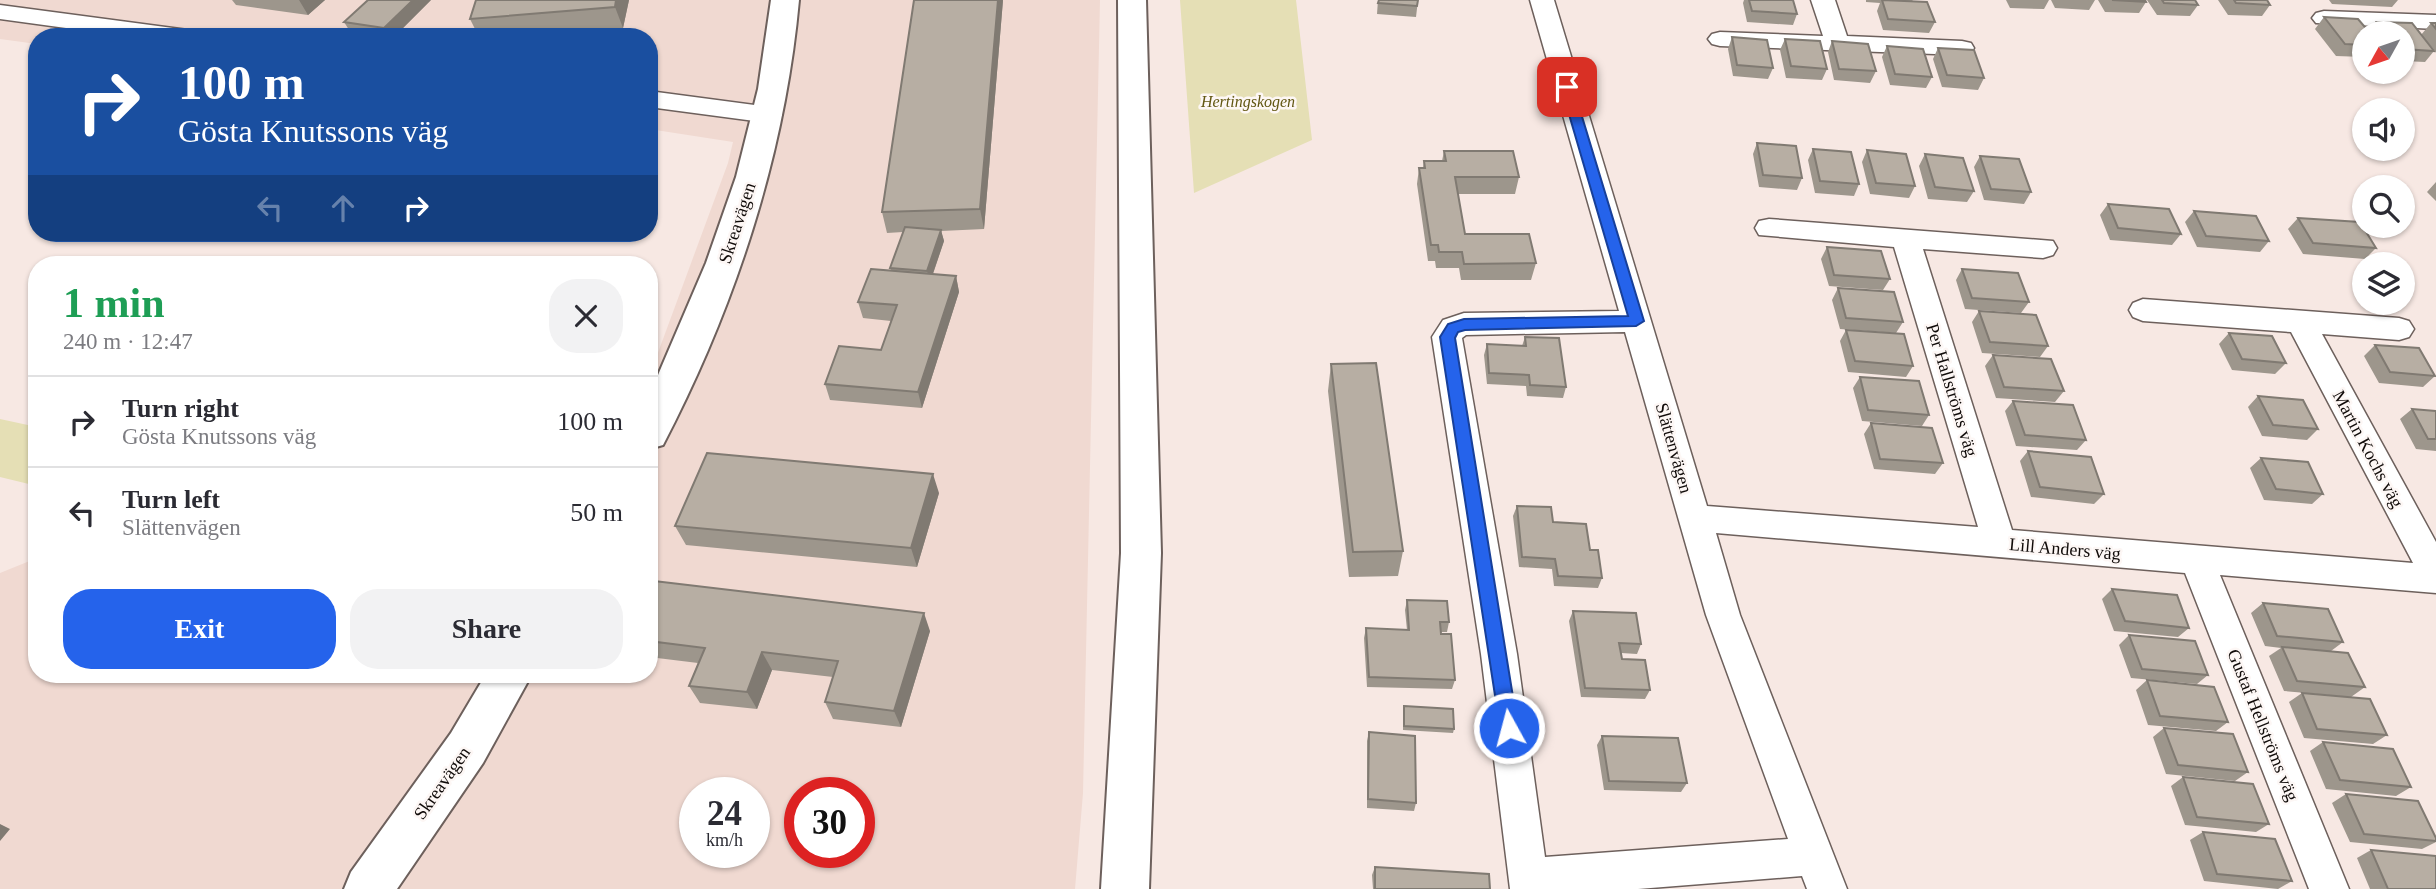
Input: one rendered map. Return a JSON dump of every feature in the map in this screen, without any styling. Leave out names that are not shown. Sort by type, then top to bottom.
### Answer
[{"type":"main road","name":"Skreavägen","points":[[658,414],[715,289],[740,217],[769,115],[781,48],[785,0]]},
{"type":"main road","points":[[1125,889],[1141,553],[1132,0]]},
{"type":"main road","name":"Skreavägen","points":[[368,889],[467,748],[505,683]]},
{"type":"street","name":"Slättenvägen","points":[[1542,0],[1723,615],[1820,872]]},
{"type":"street","points":[[1823,0],[1837,42]]},
{"type":"street","points":[[2408,0],[2431,22]]},
{"type":"street","points":[[0,12],[120,28]]},
{"type":"street","points":[[2324,18],[2431,22]]},
{"type":"street","points":[[1720,39],[1962,48]]},
{"type":"street","points":[[658,100],[769,115]]},
{"type":"street","points":[[1769,228],[2043,248]]},
{"type":"street","name":"Per Hallströms väg","points":[[1905,237],[2000,543]]},
{"type":"street","points":[[2144,310],[2399,329]]},
{"type":"street","points":[[1636,321],[1464,324],[1453,328],[1447,337],[1499,653],[1530,884],[1820,872]]},
{"type":"street","name":"Martin Kochs väg","points":[[2301,323],[2436,577]]},
{"type":"street","name":"Lill Anders väg","points":[[1694,519],[2436,577]]},
{"type":"street","name":"Gustaf Hellströms väg","points":[[2197,560],[2329,889]]},
{"type":"shaded area","points":[[0,0],[1100,0],[1083,793],[1075,889],[0,889],[0,573],[28,562],[28,683],[658,683],[658,353],[728,163],[733,142],[658,130],[658,28],[28,28],[28,43],[0,39]]},
{"type":"green space","name":"Hertingskogen","points":[[1180,0],[1296,0],[1312,140],[1194,193]]},
{"type":"green space","points":[[0,419],[28,425],[28,484],[0,477]]},
{"type":"building","points":[[368,0],[413,0],[384,28],[344,22]]},
{"type":"building","points":[[476,0],[616,0],[615,7],[470,19]]},
{"type":"building","points":[[914,0],[998,0],[980,209],[882,212]]},
{"type":"building","points":[[1379,0],[1418,0],[1417,6],[1378,3]]},
{"type":"building","points":[[1749,0],[1793,0],[1797,14],[1752,11]]},
{"type":"building","points":[[1882,0],[1927,2],[1935,22],[1888,19]]},
{"type":"building","points":[[2112,0],[2145,0],[2146,2]]},
{"type":"building","points":[[2162,0],[2195,0],[2198,5],[2164,3]]},
{"type":"building","points":[[2234,0],[2267,0],[2270,5],[2236,3]]},
{"type":"building","points":[[2324,17],[2360,21],[2352,21],[2352,44],[2345,44]]},
{"type":"building","points":[[2415,27],[2434,51],[2415,50]]},
{"type":"building","points":[[1732,37],[1767,40],[1773,68],[1737,65]]},
{"type":"building","points":[[1785,39],[1820,41],[1827,69],[1791,66]]},
{"type":"building","points":[[1832,41],[1868,44],[1876,71],[1839,69]]},
{"type":"building","points":[[1887,46],[1923,49],[1932,77],[1895,74]]},
{"type":"building","points":[[1938,48],[1974,50],[1984,78],[1947,75]]},
{"type":"building","points":[[1757,143],[1796,146],[1802,178],[1763,175]]},
{"type":"building","points":[[1813,149],[1851,152],[1859,184],[1820,181]]},
{"type":"building","points":[[1867,150],[1906,154],[1915,186],[1876,183]]},
{"type":"building","points":[[1444,151],[1513,151],[1519,177],[1455,177],[1465,234],[1529,234],[1536,263],[1464,264],[1462,252],[1439,252],[1438,245],[1431,245],[1419,168],[1425,168],[1424,161],[1446,161]]},
{"type":"building","points":[[1925,154],[1963,158],[1974,191],[1935,187]]},
{"type":"building","points":[[1980,156],[2019,159],[2031,192],[1991,189]]},
{"type":"building","points":[[2108,204],[2169,209],[2181,234],[2118,228]]},
{"type":"building","points":[[2194,211],[2256,216],[2269,241],[2206,236]]},
{"type":"building","points":[[2298,218],[2352,221],[2352,238],[2370,238],[2376,248],[2313,243]]},
{"type":"building","points":[[905,227],[941,230],[927,271],[890,268]]},
{"type":"building","points":[[1827,247],[1881,251],[1890,279],[1834,275]]},
{"type":"building","points":[[871,269],[956,276],[918,392],[825,384],[839,346],[881,350],[897,305],[858,302]]},
{"type":"building","points":[[1962,269],[2018,273],[2029,302],[1972,298]]},
{"type":"building","points":[[1838,288],[1894,292],[1903,322],[1846,318]]},
{"type":"building","points":[[1979,311],[2036,315],[2048,346],[1990,342]]},
{"type":"building","points":[[1846,330],[1904,334],[1913,366],[1855,361]]},
{"type":"building","points":[[2229,333],[2272,336],[2286,363],[2242,359]]},
{"type":"building","points":[[1525,337],[1559,338],[1566,387],[1530,385],[1529,375],[1489,373],[1487,344],[1526,346]]},
{"type":"building","points":[[2375,345],[2419,348],[2435,376],[2390,372]]},
{"type":"building","points":[[1993,355],[2051,359],[2064,391],[2004,387]]},
{"type":"building","points":[[1376,363],[1403,551],[1353,552],[1331,364]]},
{"type":"building","points":[[1860,377],[1919,381],[1929,415],[1868,410]]},
{"type":"building","points":[[2258,396],[2303,400],[2318,429],[2273,425]]},
{"type":"building","points":[[2013,401],[2073,405],[2086,440],[2025,435]]},
{"type":"building","points":[[2412,409],[2436,411],[2436,439],[2428,439]]},
{"type":"building","points":[[1871,423],[1932,428],[1943,463],[1880,459]]},
{"type":"building","points":[[2028,451],[2091,457],[2104,494],[2040,487]]},
{"type":"building","points":[[707,453],[933,474],[911,548],[675,526]]},
{"type":"building","points":[[2261,458],[2308,462],[2323,494],[2276,489]]},
{"type":"building","points":[[1517,506],[1551,507],[1553,522],[1586,524],[1590,550],[1598,550],[1602,578],[1558,576],[1555,559],[1522,557]]},
{"type":"building","points":[[658,581],[924,613],[894,711],[825,702],[838,661],[762,652],[747,692],[689,686],[705,648],[658,642]]},
{"type":"building","points":[[2112,589],[2177,595],[2189,628],[2125,621]]},
{"type":"building","points":[[1407,600],[1447,601],[1449,622],[1440,622],[1441,634],[1451,634],[1455,680],[1369,677],[1366,628],[1409,630]]},
{"type":"building","points":[[2263,603],[2328,609],[2343,642],[2277,636]]},
{"type":"building","points":[[1573,611],[1636,613],[1641,644],[1619,643],[1622,659],[1645,660],[1650,690],[1585,688]]},
{"type":"building","points":[[2129,635],[2195,641],[2208,675],[2142,669]]},
{"type":"building","points":[[2282,647],[2348,653],[2365,687],[2297,681]]},
{"type":"building","points":[[2147,680],[2214,687],[2228,722],[2160,716]]},
{"type":"building","points":[[2302,693],[2370,699],[2387,735],[2317,729]]},
{"type":"building","points":[[1404,706],[1453,709],[1454,729],[1404,726]]},
{"type":"building","points":[[2164,728],[2233,734],[2248,772],[2178,765]]},
{"type":"building","points":[[1369,732],[1415,736],[1416,803],[1368,799]]},
{"type":"building","points":[[1602,736],[1678,738],[1687,783],[1609,781]]},
{"type":"building","points":[[2323,742],[2393,749],[2411,787],[2340,780]]},
{"type":"building","points":[[2183,777],[2253,784],[2269,824],[2197,817]]},
{"type":"building","points":[[2346,794],[2418,801],[2436,841],[2364,834]]},
{"type":"building","points":[[2203,832],[2275,839],[2292,881],[2217,874]]},
{"type":"building","points":[[2371,850],[2436,856],[2436,889],[2388,889]]},
{"type":"building","points":[[1375,867],[1489,874],[1490,889],[1375,889]]},
{"type":"route","points":[[1509,728],[1447,337],[1453,328],[1464,324],[1636,321],[1567,87]]}]
